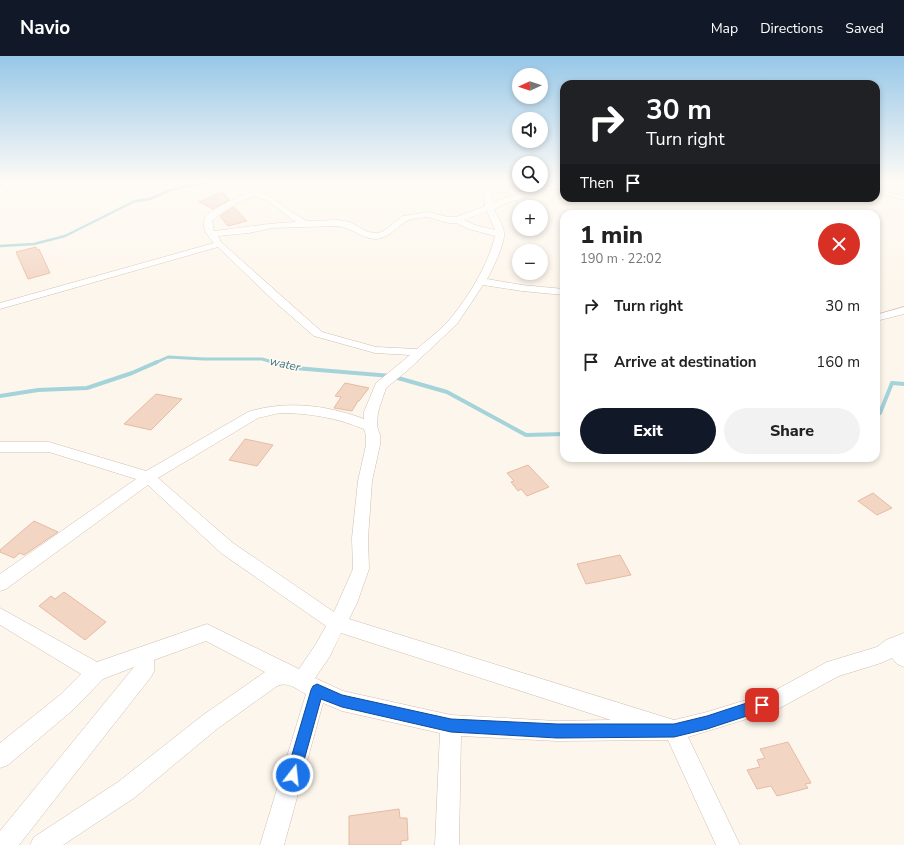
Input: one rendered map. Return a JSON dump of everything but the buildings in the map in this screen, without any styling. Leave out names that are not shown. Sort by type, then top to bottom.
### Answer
[{"type":"street","points":[[209,219],[208,225],[211,234],[220,244],[280,301],[318,334],[375,350],[419,352]]},
{"type":"street","points":[[297,219],[304,223]]},
{"type":"street","points":[[211,234],[249,230],[272,225],[338,223],[350,225],[365,234],[376,236],[385,234],[405,219]]},
{"type":"street","points":[[444,219],[460,219]]},
{"type":"street","points":[[272,845],[304,682],[348,603],[360,569],[360,538],[365,481],[373,445],[373,435],[370,426],[371,412],[380,386],[404,367],[453,322],[484,276],[495,253],[500,234],[495,219]]},
{"type":"street","points":[[457,220],[472,227],[500,234]]},
{"type":"street","points":[[0,306],[220,244]]},
{"type":"street","points":[[480,281],[522,288],[560,292]]},
{"type":"street","points":[[880,317],[904,310]]},
{"type":"street","points":[[0,584],[35,557],[118,500],[148,476],[253,415],[266,410],[284,409],[330,413],[370,426]]},
{"type":"street","points":[[0,447],[49,447],[148,476],[227,548],[337,624],[674,730],[728,845]]},
{"type":"street","points":[[0,616],[96,672]]},
{"type":"street","points":[[0,757],[68,702],[96,672],[207,632],[342,701],[451,725],[557,731],[674,730],[707,722],[776,700],[834,668],[900,648]]},
{"type":"street","points":[[4,845],[144,671],[144,654]]},
{"type":"street","points":[[42,845],[126,790],[210,722],[270,679],[282,674],[304,682]]},
{"type":"street","points":[[447,845],[451,725]]},
{"type":"waterway","points":[[0,246],[34,244],[65,236],[99,219]]},
{"type":"waterway","name":"water","points":[[155,363],[168,357],[204,359],[262,359],[276,363]]},
{"type":"waterway","name":"water","points":[[0,396],[38,390],[87,388],[132,373],[157,362]]},
{"type":"waterway","name":"water","points":[[272,362],[295,368],[391,376],[447,392],[526,435],[560,434]]},
{"type":"waterway","name":"water","points":[[880,413],[892,383],[904,384]]},
{"type":"route","points":[[293,775],[317,690],[342,701],[451,725],[557,731],[674,730],[707,722],[762,705]]}]
